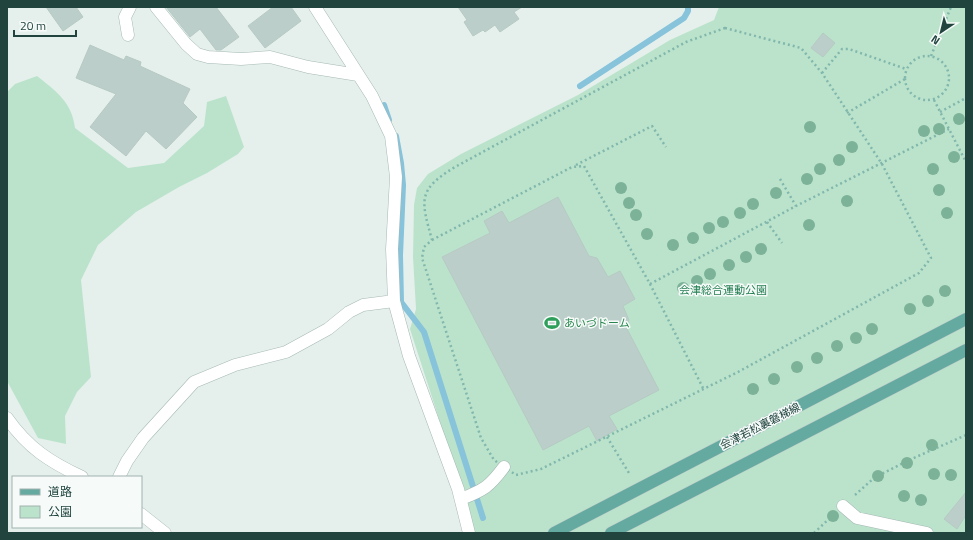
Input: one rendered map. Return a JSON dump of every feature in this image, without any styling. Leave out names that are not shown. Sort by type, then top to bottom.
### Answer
[{"type":"main road","name":"会津若松裏磐梯線","points":[[554,533],[966,319]]},
{"type":"main road","points":[[611,533],[966,350]]},
{"type":"street","points":[[128,36],[125,17],[130,7]]},
{"type":"street","points":[[156,7],[186,44],[197,54],[208,57],[235,59],[270,57],[308,67],[358,75]]},
{"type":"street","points":[[316,7],[372,96],[391,136],[396,177],[392,249],[394,302],[409,356],[461,499],[469,533]]},
{"type":"street","points":[[120,476],[127,461],[143,438],[194,382],[235,365],[286,352],[328,329],[349,312],[363,305],[394,302]]},
{"type":"street","points":[[7,418],[36,452],[53,463],[80,476]]},
{"type":"street","points":[[461,499],[482,491],[491,484],[504,467]]},
{"type":"street","points":[[843,506],[856,518],[927,533]]},
{"type":"street","points":[[142,515],[165,533]]},
{"type":"path","points":[[931,56],[951,7]]},
{"type":"path","points":[[432,240],[424,212],[427,190],[437,178],[686,42],[724,28],[801,48],[822,73],[882,164],[931,258],[919,273],[738,372],[541,469],[516,475],[494,460],[481,438],[422,258],[424,248],[432,240],[652,126],[666,147]]},
{"type":"path","points":[[822,73],[842,49],[849,49],[906,69]]},
{"type":"path","points":[[921,56],[931,56],[940,60],[947,67],[950,77],[948,86],[942,95],[934,100],[924,100],[914,96],[908,89],[905,79],[906,69],[912,61],[921,56]]},
{"type":"path","points":[[847,113],[905,79]]},
{"type":"path","points":[[940,112],[966,98]]},
{"type":"path","points":[[934,100],[966,162]]},
{"type":"path","points":[[650,284],[796,206],[949,129]]},
{"type":"path","points":[[572,167],[584,166],[588,172],[650,284],[703,388]]},
{"type":"path","points":[[780,179],[796,206]]},
{"type":"path","points":[[767,222],[782,243]]},
{"type":"path","points":[[814,533],[874,478],[907,461],[966,435]]},
{"type":"path","points":[[607,437],[629,473]]},
{"type":"green space","name":"会津総合運動公園","points":[[719,7],[966,7],[966,533],[473,533],[459,481],[410,329],[416,309],[413,257],[414,205],[417,188],[428,174],[461,154],[578,95],[670,40],[714,20]]},
{"type":"green space","points":[[37,76],[57,92],[67,104],[75,128],[128,168],[164,163],[204,126],[207,102],[226,96],[244,147],[238,154],[207,173],[179,187],[136,212],[98,245],[81,280],[91,377],[77,392],[65,416],[66,444],[38,438],[7,381],[7,92],[15,84]]},
{"type":"building","points":[[46,7],[76,7],[83,17],[63,31]]},
{"type":"building","points":[[166,7],[216,7],[239,37],[221,50],[216,50],[200,29],[190,37]]},
{"type":"building","points":[[273,7],[291,7],[301,21],[265,48],[248,26]]},
{"type":"building","points":[[458,7],[522,7],[514,12],[519,19],[500,32],[495,25],[485,32],[483,30],[473,36],[464,22],[467,20]]},
{"type":"building","points":[[823,33],[835,43],[823,57],[811,48]]},
{"type":"building","points":[[90,45],[124,60],[126,56],[141,62],[140,66],[190,89],[183,103],[197,117],[166,149],[146,131],[126,156],[90,127],[116,94],[76,78]]},
{"type":"building","name":"あいづドーム","points":[[558,197],[589,256],[597,258],[608,277],[620,271],[635,299],[623,306],[629,320],[626,327],[659,390],[609,416],[617,429],[597,441],[589,426],[543,450],[442,257],[490,233],[484,221],[502,211],[509,223]]},
{"type":"building","points":[[966,492],[966,515],[957,529],[944,519]]},
{"type":"waterway","points":[[580,86],[684,18],[688,11],[688,7]]},
{"type":"waterway","points":[[384,105],[389,120]]},
{"type":"waterway","points":[[396,136],[403,185],[400,255],[401,302],[424,332],[483,518]]},
{"type":"place","name":"あいづドーム","points":[[552,323]]}]
